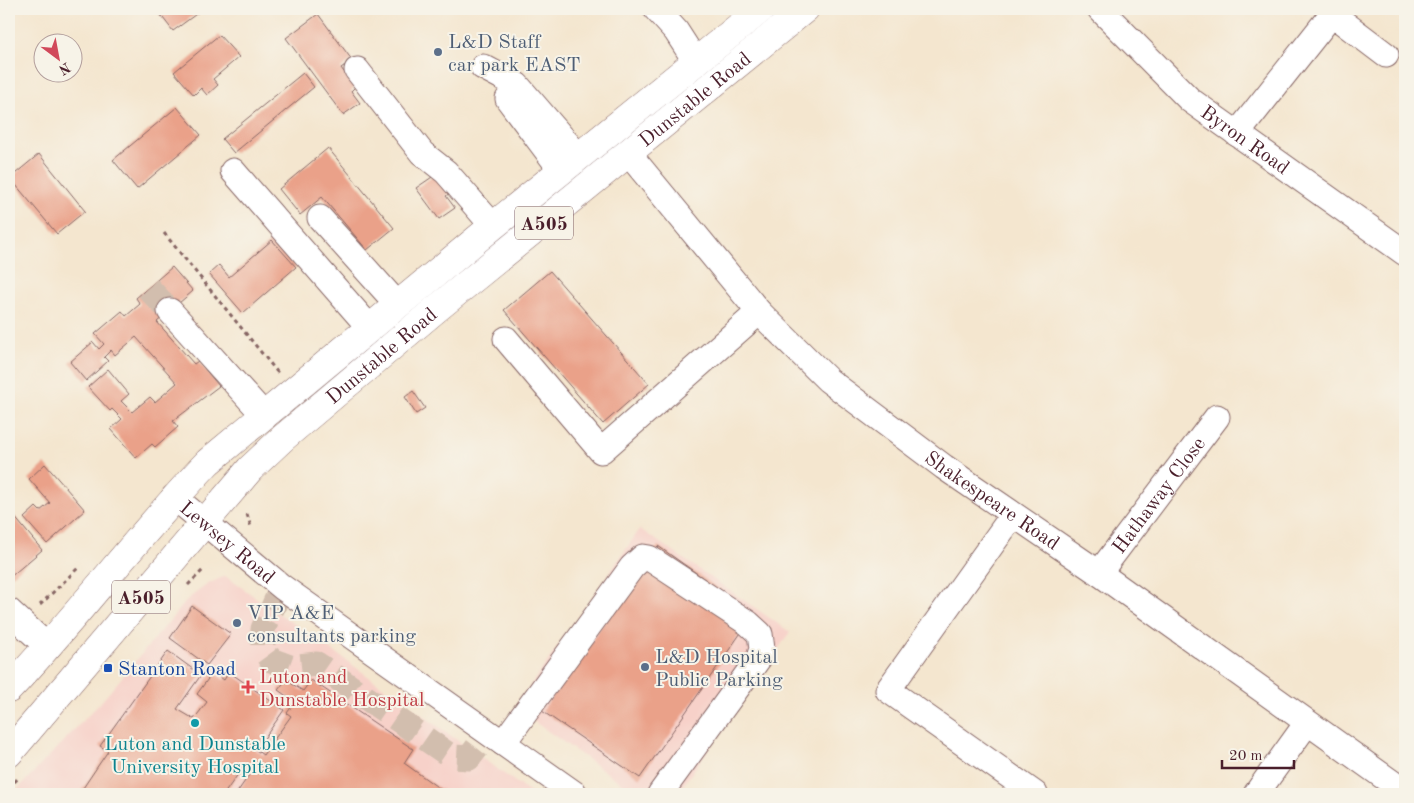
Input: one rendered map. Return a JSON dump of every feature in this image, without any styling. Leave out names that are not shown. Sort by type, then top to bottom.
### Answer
[{"type":"main road","name":"Dunstable Road","points":[[9,689],[48,648],[174,497],[208,462],[493,226],[761,9]]},
{"type":"main road","name":"Dunstable Road","points":[[9,753],[250,469],[283,438],[435,310],[805,9]]},
{"type":"street","points":[[656,9],[676,31],[704,56]]},
{"type":"street","points":[[680,9],[704,56]]},
{"type":"street","name":"Byron Road","points":[[1100,9],[1190,100],[1405,253]]},
{"type":"street","points":[[1237,134],[1332,14],[1386,55]]},
{"type":"street","points":[[357,70],[422,152],[446,172],[493,226]]},
{"type":"street","name":"Shakespeare Road","points":[[629,154],[759,312],[828,380],[944,467],[1099,573],[1405,792]]},
{"type":"street","points":[[233,171],[370,328]]},
{"type":"street","points":[[320,218],[398,305]]},
{"type":"street","points":[[170,311],[264,415]]},
{"type":"street","points":[[506,339],[601,451],[759,312]]},
{"type":"street","name":"Hathaway Close","points":[[1099,573],[1217,417]]},
{"type":"street","name":"Lewsey Road","points":[[174,497],[206,521],[235,549],[282,586],[575,794]]},
{"type":"street","points":[[1013,515],[888,690],[1035,794]]},
{"type":"street","points":[[503,742],[632,568],[643,557],[649,558],[748,623],[760,634],[762,640],[759,658],[743,683],[660,794]]},
{"type":"street","points":[[9,611],[48,648]]},
{"type":"street","points":[[1256,794],[1307,723]]},
{"type":"path","points":[[164,232],[281,377]]},
{"type":"shaded area","points":[[640,529],[790,632],[677,794],[637,794],[515,708]]},
{"type":"shaded area","name":"Luton and Dunstable Hospital","points":[[225,576],[532,794],[13,794],[101,702],[189,598],[208,584]]},
{"type":"building","points":[[156,9],[203,9],[173,31]]},
{"type":"building","points":[[318,14],[352,60],[341,68],[355,87],[351,91],[360,103],[343,115],[286,38]]},
{"type":"building","points":[[219,35],[239,57],[213,79],[218,85],[207,95],[201,88],[194,95],[174,72]]},
{"type":"building","points":[[303,73],[314,87],[234,153],[222,139]]},
{"type":"building","points":[[177,107],[201,135],[137,189],[113,160]]},
{"type":"building","points":[[328,148],[394,228],[367,250],[322,197],[300,215],[279,189]]},
{"type":"building","points":[[39,154],[85,211],[57,234],[10,178]]},
{"type":"building","points":[[438,173],[451,192],[446,196],[455,208],[439,219],[416,188]]},
{"type":"building","points":[[272,240],[296,267],[243,313],[209,274],[219,265],[229,277]]},
{"type":"building","points":[[172,267],[193,291],[157,322],[194,364],[198,361],[219,386],[173,421],[178,427],[155,447],[152,444],[136,458],[111,429],[122,419],[112,409],[110,411],[88,387],[108,369],[129,394],[121,401],[132,412],[150,397],[155,402],[177,383],[136,337],[115,355],[111,350],[104,357],[108,361],[86,381],[70,362],[93,342],[99,349],[104,344],[95,334],[122,311],[126,316],[140,304],[136,298]]},
{"type":"building","points":[[550,271],[649,384],[603,424],[504,310]]},
{"type":"building","points":[[413,391],[425,408],[416,414],[405,397]]},
{"type":"building","points":[[45,464],[85,510],[47,544],[24,518],[36,507],[40,511],[50,503],[29,479]]},
{"type":"building","points":[[9,510],[42,550],[9,578]]},
{"type":"building","name":"L&D Hospital Public Parking","points":[[658,546],[754,614],[640,778],[542,711]]},
{"type":"building","points":[[192,606],[231,634],[207,665],[170,638]]},
{"type":"building","points":[[168,651],[201,675],[177,709],[194,719],[207,702],[197,694],[213,672],[224,680],[229,672],[284,710],[256,750],[263,755],[291,716],[287,713],[295,702],[278,690],[286,680],[303,691],[311,680],[413,749],[404,763],[447,794],[236,794],[254,768],[246,763],[224,794],[79,794],[108,751],[100,746]]},
{"type":"tunnel","points":[[148,288],[170,311]]},
{"type":"tunnel","points":[[282,587],[263,629],[263,649],[271,660],[290,667],[317,664],[452,757],[469,758],[489,732]]},
{"type":"place","name":"L&D Staff car park EAST","points":[[438,52]]},
{"type":"place","name":"VIP A&E consultants parking","points":[[237,623]]},
{"type":"place","name":"L&D Hospital Public Parking","points":[[645,667]]},
{"type":"place","name":"Stanton Road","points":[[108,668]]},
{"type":"place","name":"Luton and Dunstable Hospital","points":[[248,687]]},
{"type":"place","name":"Luton and Dunstable University Hospital","points":[[195,723]]}]
